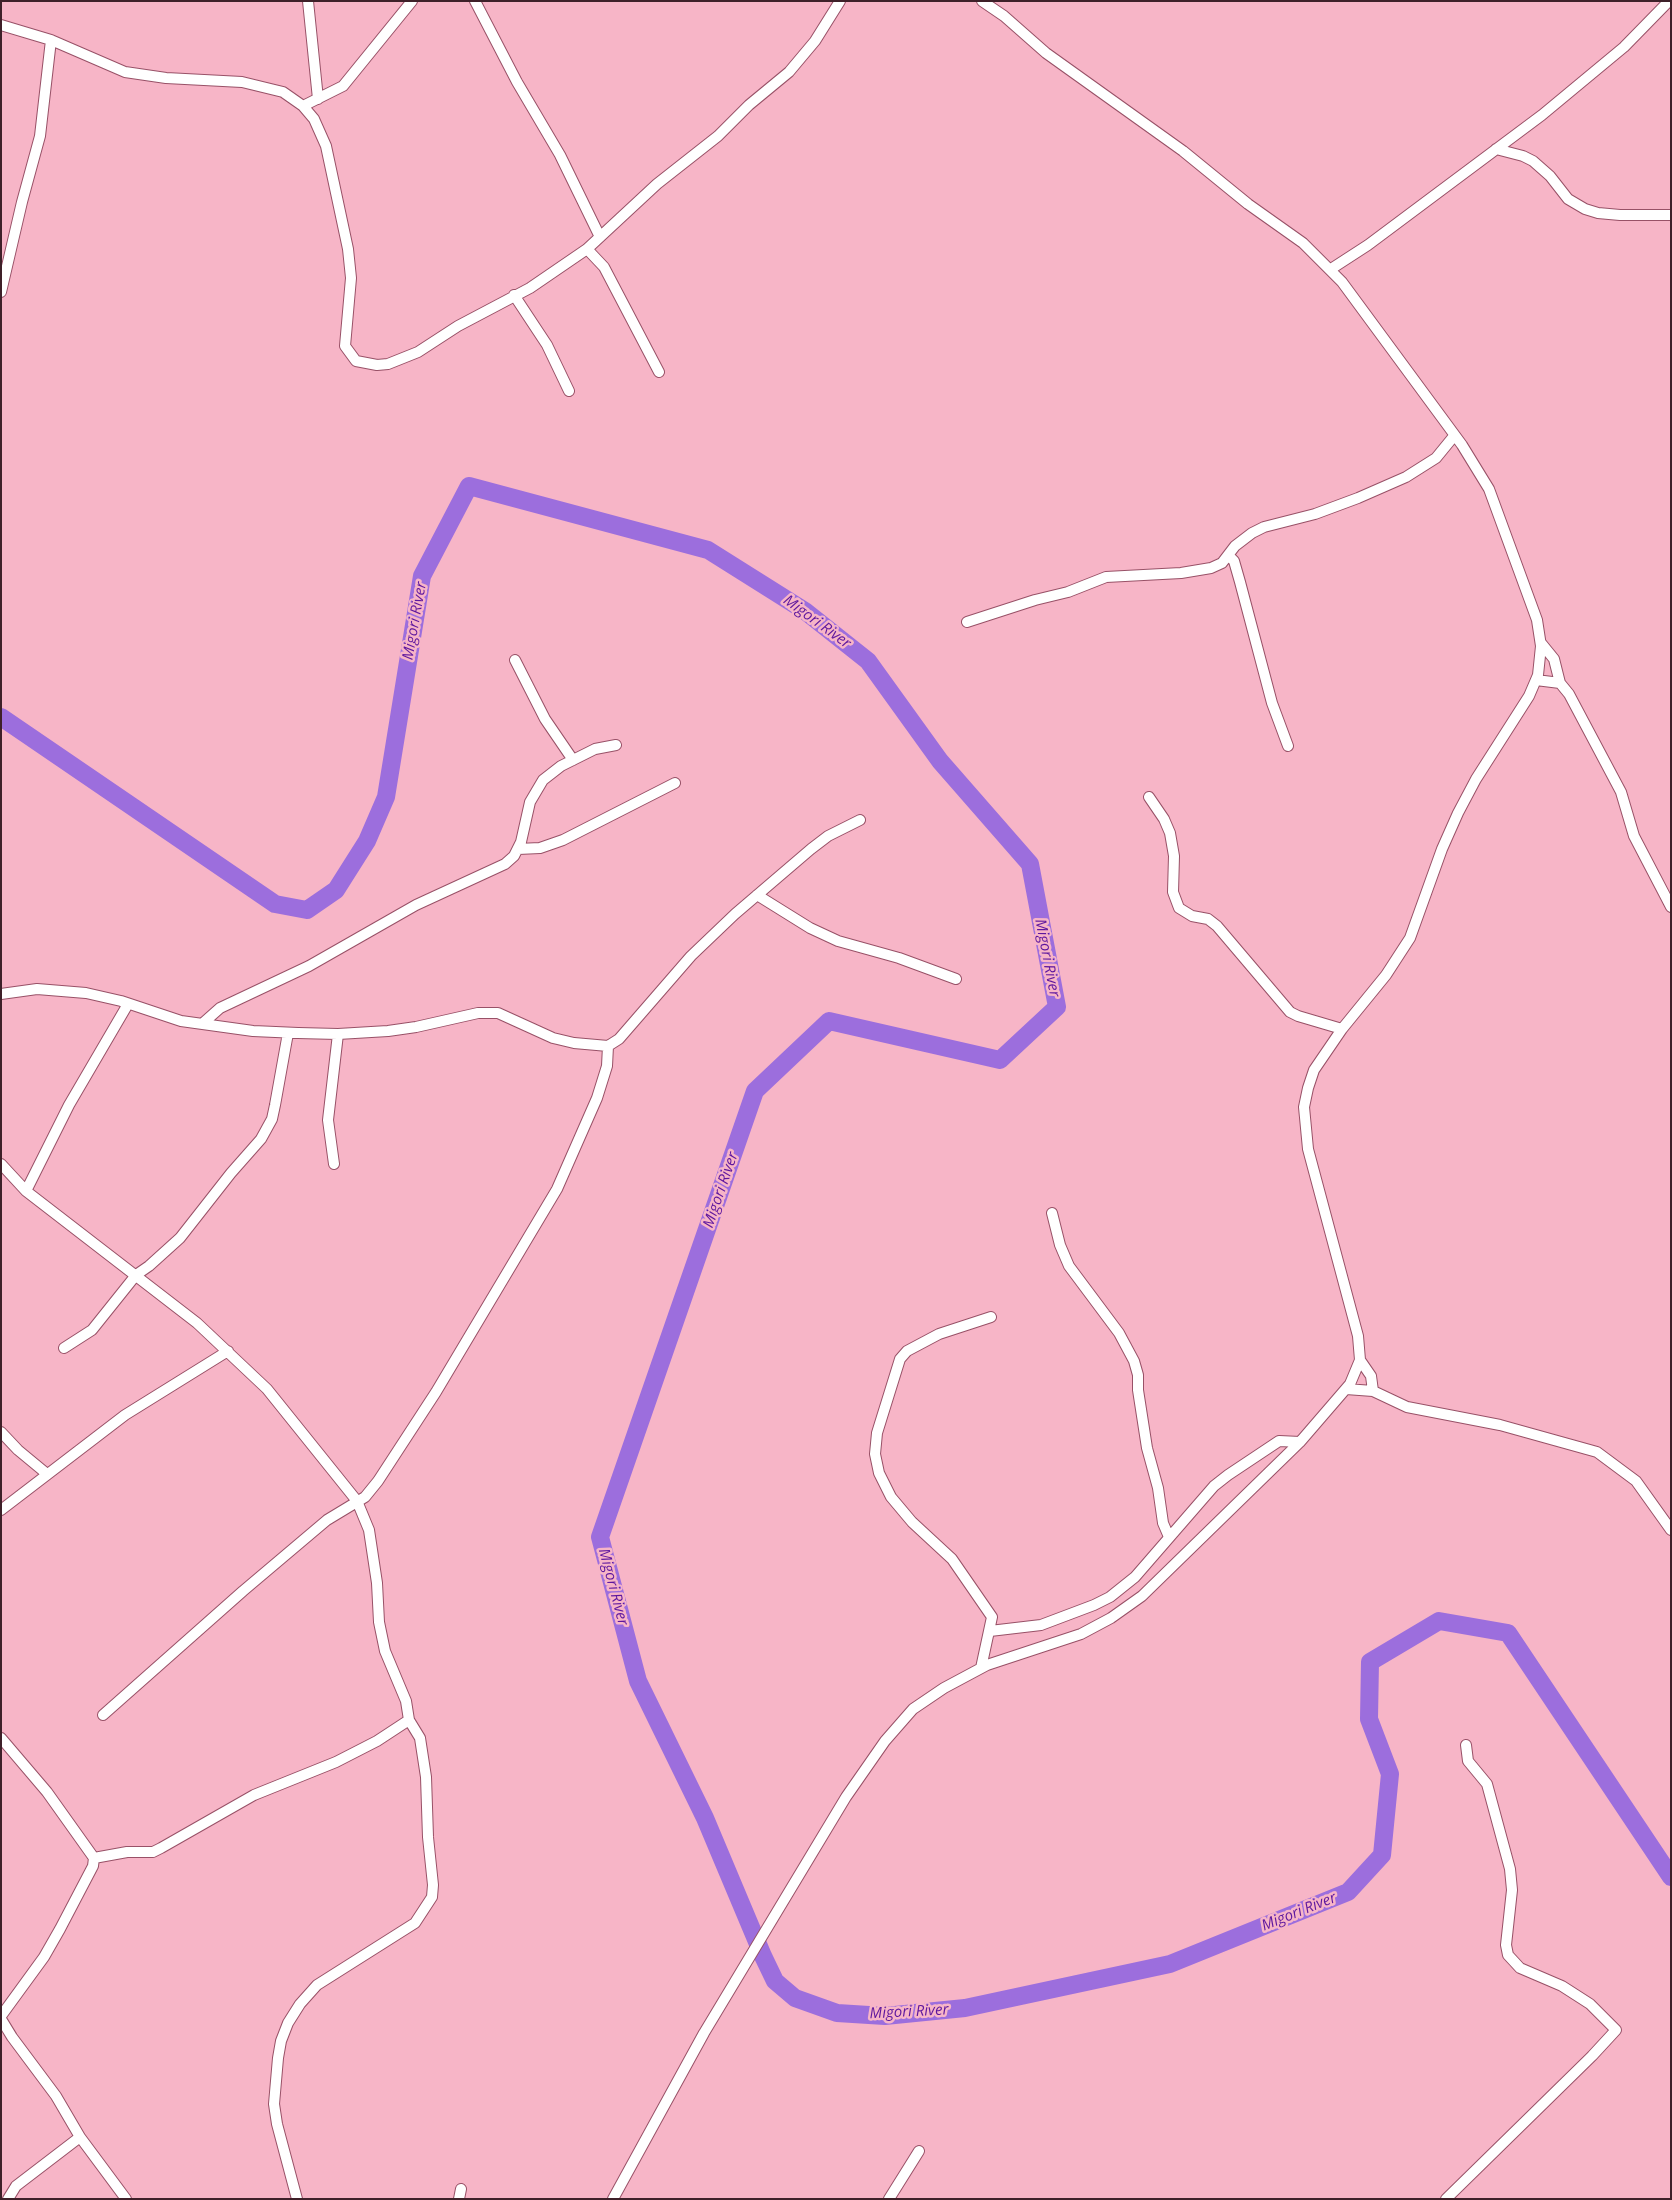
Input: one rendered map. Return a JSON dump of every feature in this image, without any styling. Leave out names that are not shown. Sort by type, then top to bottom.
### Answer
[{"type":"street","points":[[308,1],[318,99]]},
{"type":"street","points":[[303,106],[334,92],[352,77],[412,1]]},
{"type":"street","points":[[476,1],[522,90],[560,155],[600,238]]},
{"type":"street","points":[[1,26],[51,40],[125,72],[166,78],[242,82],[283,92],[303,106],[314,119],[326,146],[348,249],[351,278],[345,346],[351,357],[368,365],[388,364],[418,352],[548,277],[587,249],[657,184],[718,136],[749,105],[788,72],[815,40],[840,1]]},
{"type":"street","points":[[982,1],[1004,16],[1046,53],[1183,151],[1248,204],[1303,244],[1331,269],[1357,301],[1395,357],[1454,436],[1489,489],[1533,608],[1541,643],[1536,680],[1529,696],[1476,779],[1458,813],[1442,849],[1410,938],[1386,975],[1342,1030],[1314,1070],[1304,1107],[1304,1124],[1317,1185],[1355,1319],[1360,1360],[1371,1376],[1373,1391]]},
{"type":"street","points":[[1331,269],[1368,245],[1605,64],[1639,33],[1669,1]]},
{"type":"street","points":[[1,292],[40,136],[51,40]]},
{"type":"street","points":[[1496,149],[1523,156],[1533,161],[1550,176],[1568,199],[1585,209],[1598,213],[1620,215],[1671,215]]},
{"type":"street","points":[[587,249],[604,267],[659,372]]},
{"type":"street","points":[[514,296],[547,345],[569,391]]},
{"type":"street","points":[[968,622],[1035,600],[1068,592],[1106,577],[1199,571],[1222,563],[1235,546],[1252,533],[1264,527],[1315,514],[1406,478],[1436,458],[1454,436]]},
{"type":"street","points":[[1229,556],[1234,561],[1251,615],[1272,703],[1288,746]]},
{"type":"street","points":[[1541,643],[1554,659],[1560,683],[1576,705],[1621,792],[1634,836],[1671,907]]},
{"type":"street","points":[[515,660],[545,719],[573,760]]},
{"type":"street","points":[[1536,680],[1560,683]]},
{"type":"street","points":[[202,1024],[220,1008],[309,966],[416,905],[496,869],[510,860],[518,849],[524,834],[533,795],[551,772],[601,747],[616,745]]},
{"type":"street","points":[[518,849],[540,848],[563,840],[674,783]]},
{"type":"street","points":[[1149,797],[1164,819],[1170,833],[1174,856],[1174,892],[1179,908],[1192,916],[1208,919],[1217,926],[1290,1012],[1342,1030]]},
{"type":"street","points":[[103,1715],[181,1644],[327,1520],[357,1501],[372,1488],[406,1442],[557,1190],[597,1098],[607,1066],[608,1046],[626,1031],[691,956],[757,895],[810,849],[828,836],[860,820]]},
{"type":"street","points":[[757,895],[810,928],[838,941],[899,958],[956,979]]},
{"type":"street","points":[[1,994],[38,990],[86,993],[181,1021],[288,1033],[338,1034],[410,1028],[487,1013],[508,1017],[553,1038],[608,1046]]},
{"type":"street","points":[[26,1191],[69,1105],[128,1004]]},
{"type":"street","points":[[64,1348],[92,1330],[136,1275],[180,1238],[231,1173],[261,1139],[272,1119],[288,1033]]},
{"type":"street","points":[[334,1164],[328,1115],[338,1034]]},
{"type":"street","points":[[3,1171],[228,1350],[276,1398],[357,1501],[365,1520],[372,1545],[379,1622],[385,1651],[406,1700],[409,1720],[420,1738],[426,1777],[428,1837],[433,1885],[432,1897],[415,1923],[317,1986],[300,2004],[288,2024],[281,2041],[278,2058],[274,2104],[277,2124],[297,2199]]},
{"type":"street","points":[[1052,1213],[1060,1244],[1069,1266],[1119,1332],[1134,1361],[1138,1375],[1147,1448],[1158,1488],[1163,1522],[1169,1537]]},
{"type":"street","points":[[981,1668],[982,1654],[990,1631],[992,1617],[952,1559],[912,1522],[891,1497],[879,1473],[875,1454],[877,1432],[900,1359],[907,1351],[940,1334],[991,1317]]},
{"type":"street","points":[[1,1510],[125,1415],[228,1350]]},
{"type":"street","points":[[613,2199],[704,2033],[846,1797],[884,1741],[913,1708],[981,1668],[1081,1634],[1110,1618],[1142,1596],[1300,1442],[1346,1389],[1360,1360]]},
{"type":"street","points":[[1346,1389],[1373,1391],[1407,1408],[1500,1425],[1597,1452],[1636,1481],[1671,1530]]},
{"type":"street","points":[[1,1432],[18,1450],[47,1474]]},
{"type":"street","points":[[990,1631],[1041,1625],[1094,1605],[1127,1585],[1214,1486],[1259,1452],[1279,1441],[1300,1442]]},
{"type":"street","points":[[94,1858],[127,1852],[153,1852],[254,1795],[336,1762],[377,1742],[409,1720]]},
{"type":"street","points":[[1,1738],[47,1792],[94,1858],[93,1866],[44,1957],[1,2018],[12,2037],[56,2096],[80,2137],[126,2199]]},
{"type":"street","points":[[1446,2199],[1616,2030],[1590,2004],[1562,1986],[1520,1968],[1508,1955],[1506,1945],[1512,1890],[1510,1869],[1487,1784],[1468,1761],[1466,1745]]},
{"type":"street","points":[[8,2199],[16,2186],[80,2137]]},
{"type":"street","points":[[889,2199],[919,2151]]},
{"type":"waterway","name":"Migori River","points":[[1,717],[275,904],[307,910],[336,890],[367,841],[386,797],[422,576],[469,486],[708,550],[805,611],[868,661],[940,761],[1030,864],[1057,1007],[1000,1060],[829,1021],[755,1091],[600,1537],[638,1681],[705,1818],[775,1981],[795,1998],[837,2013],[885,2016],[965,2008],[1170,1964],[1348,1892],[1382,1855],[1390,1774],[1369,1719],[1370,1662],[1439,1621],[1508,1633],[1671,1877]]}]
